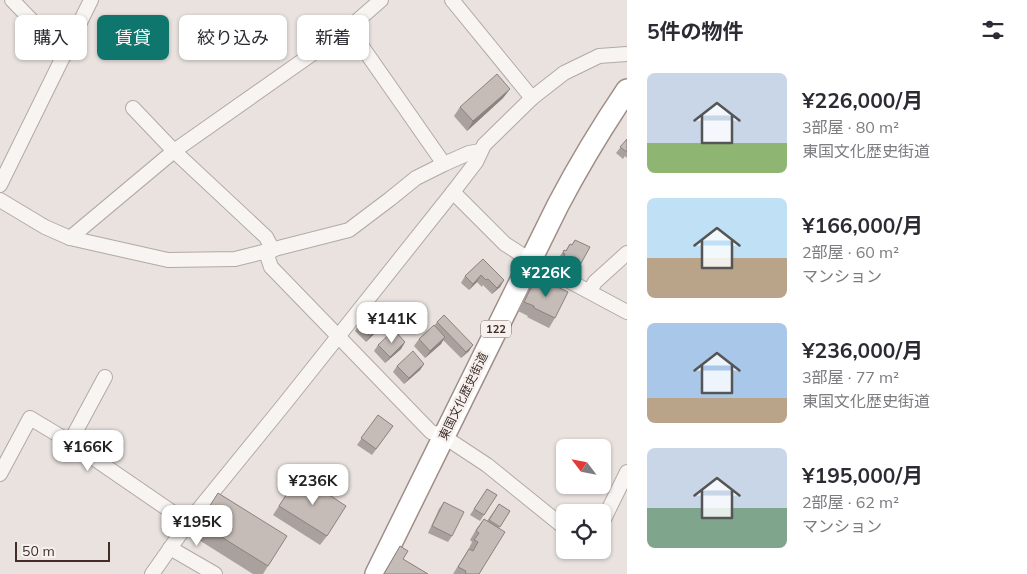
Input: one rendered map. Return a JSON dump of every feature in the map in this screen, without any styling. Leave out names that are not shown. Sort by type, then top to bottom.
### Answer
[{"type":"highway","name":"東国文化歴史街道","points":[[376,574],[558,205],[581,162],[627,90]]},
{"type":"street","points":[[12,0],[26,15]]},
{"type":"street","points":[[84,15],[91,0]]},
{"type":"street","points":[[363,15],[380,0]]},
{"type":"street","points":[[452,0],[532,98]]},
{"type":"street","points":[[152,574],[188,523],[453,192],[476,162],[484,145],[532,98],[564,72],[599,56],[627,54]]},
{"type":"street","points":[[369,57],[444,164]]},
{"type":"street","points":[[0,185],[62,60]]},
{"type":"street","points":[[70,238],[174,152],[304,60]]},
{"type":"street","points":[[133,108],[174,152],[266,237],[271,267],[431,432],[443,436],[487,464],[556,521]]},
{"type":"street","points":[[0,200],[45,227],[70,238],[168,260],[235,259],[349,230],[416,178],[444,164],[480,151]]},
{"type":"street","points":[[453,192],[505,244],[530,260],[627,312]]},
{"type":"street","points":[[590,291],[595,282],[627,253]]},
{"type":"street","points":[[70,442],[106,377]]},
{"type":"street","points":[[0,474],[30,418],[70,442],[188,523]]},
{"type":"street","points":[[611,505],[627,472]]},
{"type":"street","points":[[170,548],[215,574]]},
{"type":"building","points":[[497,74],[510,89],[473,121],[460,107]]},
{"type":"building","points":[[627,139],[627,152],[620,147]]},
{"type":"building","points":[[575,240],[590,247],[579,267],[563,259],[564,250],[566,251]]},
{"type":"building","points":[[483,259],[504,280],[497,288],[481,275],[473,284],[465,276]]},
{"type":"building","points":[[536,278],[568,292],[555,318],[524,302]]},
{"type":"building","points":[[374,310],[385,321],[370,336],[359,324]]},
{"type":"building","points":[[444,315],[473,345],[466,352],[437,322]]},
{"type":"building","points":[[434,325],[445,337],[430,351],[419,339]]},
{"type":"building","points":[[394,330],[405,342],[390,357],[378,345]]},
{"type":"building","points":[[413,351],[424,364],[409,378],[397,366]]},
{"type":"building","points":[[378,415],[393,426],[376,449],[361,438]]},
{"type":"building","points":[[299,475],[346,506],[327,536],[279,506]]},
{"type":"building","points":[[487,489],[497,495],[484,515],[474,509]]},
{"type":"building","points":[[218,493],[287,536],[268,566],[199,523]]},
{"type":"building","points":[[444,502],[464,512],[452,536],[432,526]]},
{"type":"building","points":[[499,504],[510,511],[500,527],[489,520]]},
{"type":"building","points":[[484,519],[505,532],[479,574],[467,574],[465,573],[466,571],[458,567],[469,549],[473,551],[478,542],[474,540],[479,533],[476,531]]},
{"type":"building","points":[[400,546],[408,551],[403,559],[428,574],[384,574]]}]
